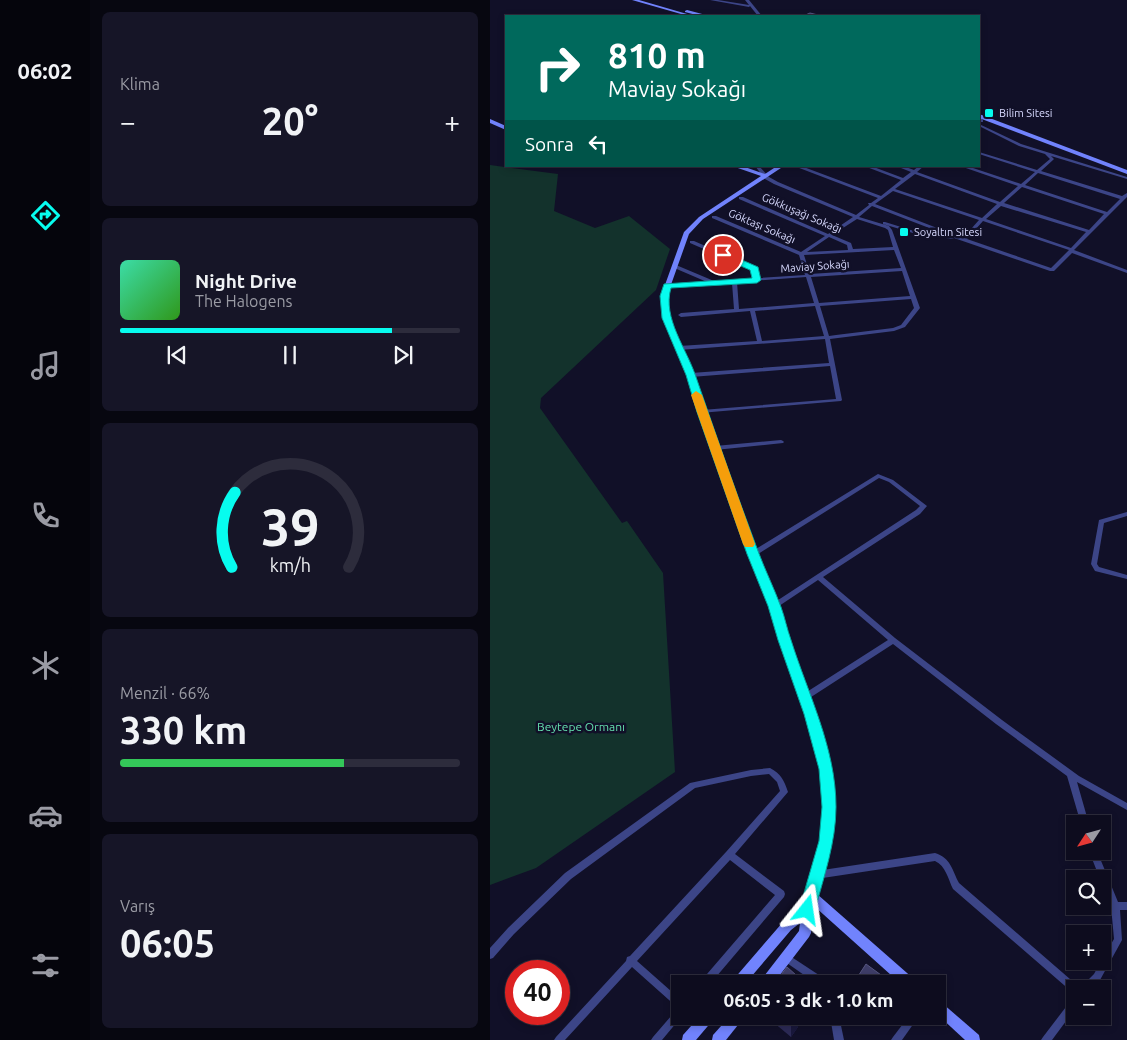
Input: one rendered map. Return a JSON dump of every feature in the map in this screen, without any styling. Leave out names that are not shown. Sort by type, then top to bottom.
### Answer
[{"type":"main road","points":[[980,111],[1127,167]]},
{"type":"street","points":[[634,0],[688,15]]},
{"type":"street","points":[[648,0],[700,15]]},
{"type":"street","points":[[712,0],[750,6]]},
{"type":"street","points":[[747,0],[759,15]]},
{"type":"street","points":[[490,121],[505,128]]},
{"type":"street","points":[[980,121],[993,121],[1127,172]]},
{"type":"street","points":[[980,122],[1020,145],[1127,178]]},
{"type":"street","points":[[870,204],[964,240],[1052,270],[1125,196],[980,152]]},
{"type":"street","points":[[964,240],[984,219],[1052,159],[1046,153]]},
{"type":"street","points":[[738,167],[766,176]]},
{"type":"street","points":[[680,348],[827,337],[894,329],[903,326],[917,308],[890,230],[887,227],[776,183],[758,167]]},
{"type":"street","points":[[773,975],[805,934],[807,910],[826,841],[829,807],[826,769],[805,697],[774,606],[714,448],[691,375],[666,318],[664,296],[686,233],[697,221],[780,167]]},
{"type":"street","points":[[799,167],[880,197]]},
{"type":"street","points":[[869,167],[904,180]]},
{"type":"street","points":[[900,167],[1001,204],[1090,232]]},
{"type":"street","points":[[802,254],[921,167]]},
{"type":"street","points":[[965,167],[1108,214]]},
{"type":"street","points":[[892,189],[984,219],[1127,272]]},
{"type":"street","name":"Gökkuşağı Sokağı","points":[[741,198],[849,244],[851,251]]},
{"type":"street","points":[[857,215],[913,232],[964,240]]},
{"type":"street","name":"Göktaşı Sokağı","points":[[714,217],[802,254]]},
{"type":"street","points":[[692,242],[754,269],[757,280]]},
{"type":"street","points":[[802,254],[896,248]]},
{"type":"street","points":[[702,412],[839,400],[827,337],[802,254]]},
{"type":"street","points":[[674,266],[713,283]]},
{"type":"street","name":"Maviay Sokağı","points":[[667,286],[903,269]]},
{"type":"street","points":[[734,282],[737,311]]},
{"type":"street","points":[[681,315],[913,297]]},
{"type":"street","points":[[752,310],[760,342]]},
{"type":"street","points":[[691,375],[832,364]]},
{"type":"street","points":[[714,448],[781,442]]},
{"type":"street","points":[[753,554],[878,476],[892,481],[924,506],[918,512],[820,578],[774,606]]},
{"type":"street","points":[[1127,514],[1101,522],[1094,564],[1097,569],[1127,577]]},
{"type":"street","points":[[820,578],[893,640],[999,722],[1070,773],[1127,807]]},
{"type":"street","points":[[805,697],[893,640]]},
{"type":"street","points":[[490,956],[510,931],[568,876],[693,785],[751,772],[770,771],[780,780],[784,792],[729,855],[630,960],[559,1040]]},
{"type":"street","points":[[1070,773],[1082,815]]},
{"type":"street","points":[[712,975],[781,894],[729,855]]},
{"type":"street","points":[[816,876],[935,857],[940,858],[945,862],[956,886],[1066,980]]},
{"type":"street","points":[[1094,980],[1118,940],[1115,906],[1097,860]]},
{"type":"street","points":[[811,896],[901,975]]},
{"type":"street","points":[[1115,906],[1127,906]]},
{"type":"street","points":[[745,975],[787,926],[807,910]]},
{"type":"street","points":[[787,958],[812,975]]},
{"type":"street","points":[[630,960],[671,997]]},
{"type":"street","points":[[946,1014],[974,1040]]},
{"type":"street","points":[[1046,1040],[1066,1014]]},
{"type":"street","points":[[656,1040],[671,1022]]},
{"type":"street","points":[[688,1040],[701,1025]]},
{"type":"street","points":[[718,1040],[730,1025]]},
{"type":"street","points":[[836,1025],[838,1040]]},
{"type":"street","points":[[896,1040],[908,1025]]},
{"type":"green space","name":"Beytepe Ormanı","points":[[490,165],[558,174],[554,211],[595,228],[629,216],[670,249],[656,290],[541,398],[540,408],[622,523],[627,521],[663,573],[675,772],[536,868],[490,885]]},
{"type":"building","points":[[866,964],[881,975],[859,975]]},
{"type":"building","points":[[787,967],[796,975],[781,975]]},
{"type":"slow traffic","points":[[696,395],[749,544]]},
{"type":"place","name":"Bilim Sitesi","points":[[989,113]]},
{"type":"place","name":"Soyaltın Sitesi","points":[[904,232]]},
{"type":"route","points":[[723,255],[754,269],[757,280],[667,286],[664,296],[666,318],[691,375],[702,412],[753,554],[774,606],[784,640],[811,714],[826,769],[829,807],[826,841],[807,910]]}]
